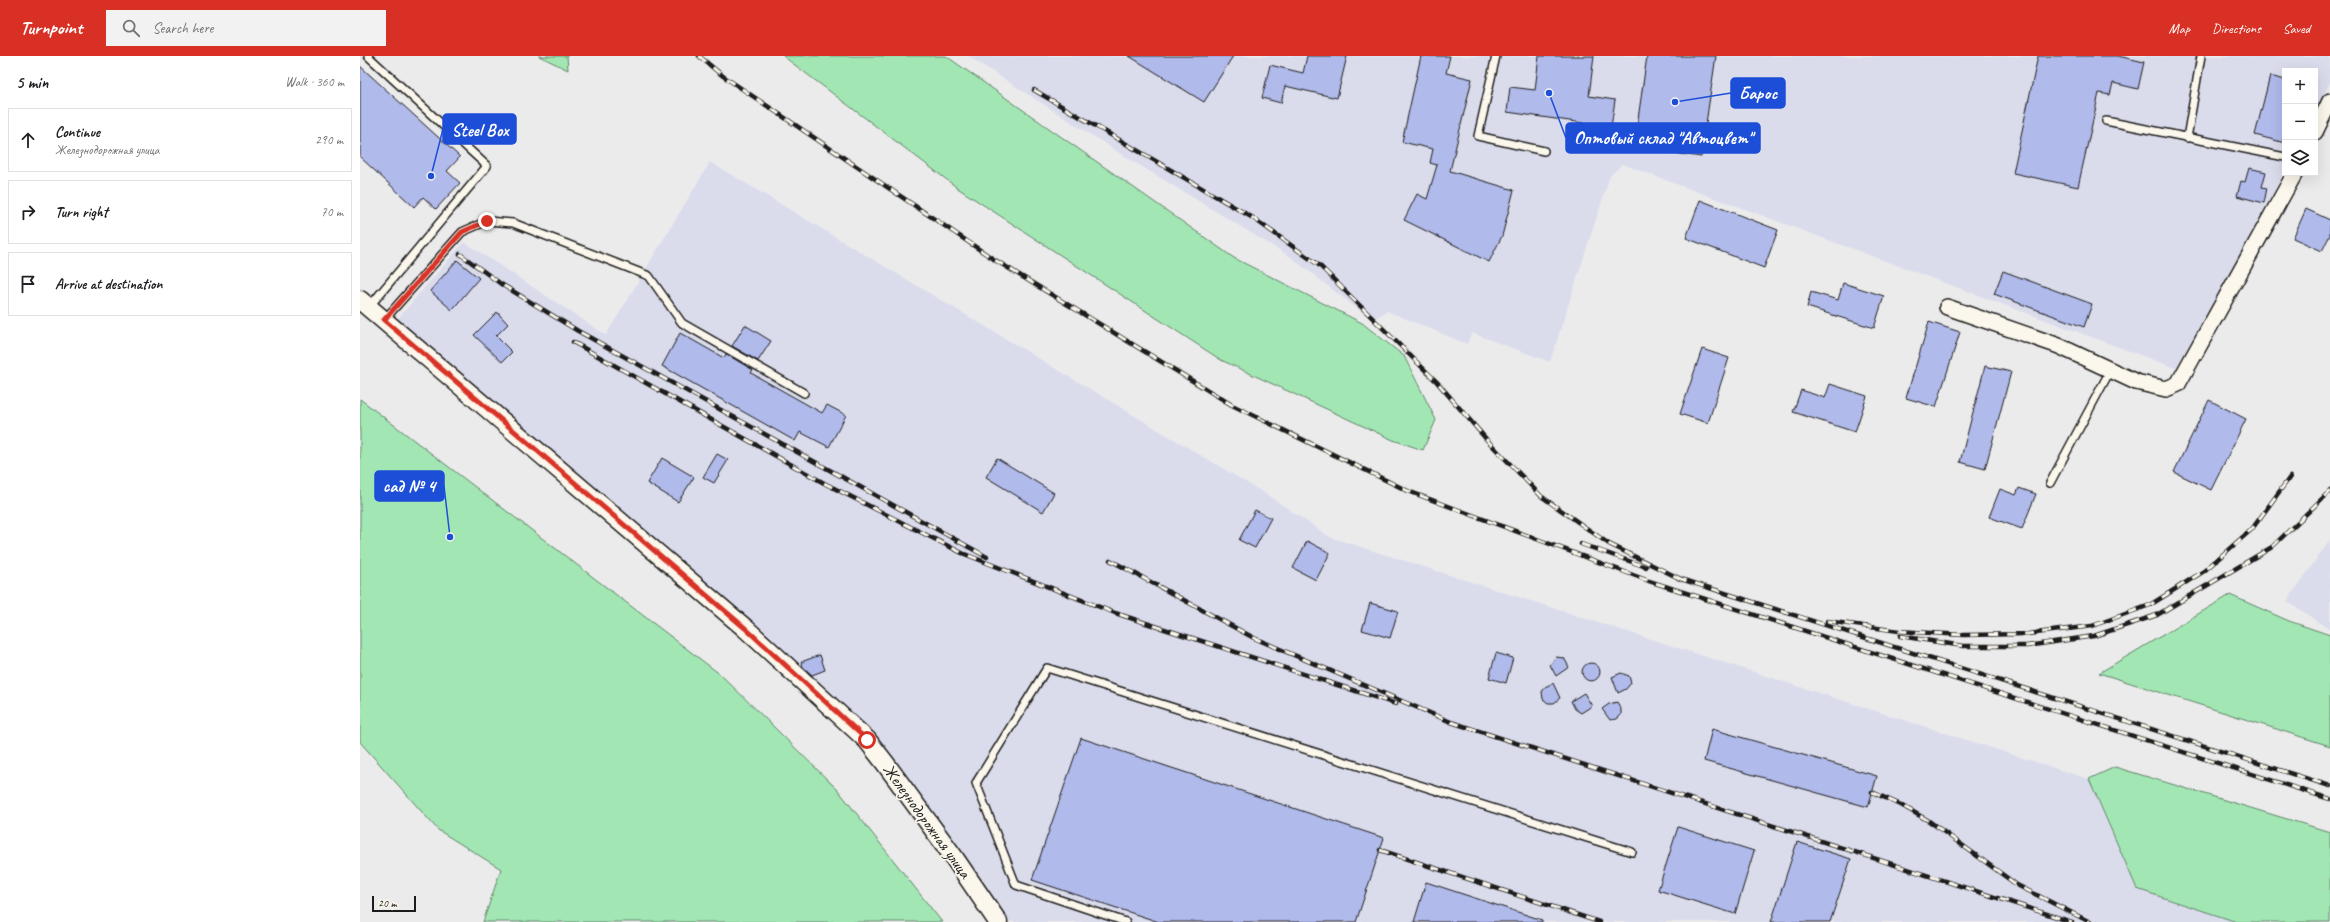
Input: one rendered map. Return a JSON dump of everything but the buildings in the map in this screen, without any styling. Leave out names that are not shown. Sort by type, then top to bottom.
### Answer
[{"type":"street","points":[[2318,126],[2330,101]]},
{"type":"street","points":[[1947,307],[2059,346],[2136,382],[2152,387],[2166,389],[2178,384],[2293,176]]},
{"type":"street","name":"Железнодорожная улица","points":[[364,304],[745,628],[867,740],[886,762],[998,922]]},
{"type":"lane","points":[[364,304],[487,166],[368,56]]},
{"type":"lane","points":[[1496,56],[1478,136],[1544,151]]},
{"type":"lane","points":[[2187,138],[2201,56]]},
{"type":"lane","points":[[2106,121],[2282,156]]},
{"type":"lane","points":[[384,320],[462,232],[487,221],[513,223],[649,276],[682,323],[804,393]]},
{"type":"lane","points":[[2050,483],[2111,369]]},
{"type":"lane","points":[[1126,922],[1016,885],[976,783],[1047,668],[1632,852]]},
{"type":"shaded area","points":[[968,56],[2330,56],[2330,83],[2318,106],[2318,68],[2282,68],[2282,176],[2178,369],[1622,164],[1610,176],[1550,362],[1472,333],[1467,344],[1387,311],[1372,320],[1289,256],[1116,151]]},
{"type":"shaded area","points":[[710,162],[1269,496],[1330,537],[2089,779],[2137,889],[2237,922],[998,922],[845,720],[394,323],[464,242],[606,335]]},
{"type":"shaded area","points":[[2330,540],[2330,630],[2287,601]]},
{"type":"green space","points":[[539,56],[567,56],[568,70]]},
{"type":"green space","points":[[783,56],[946,56],[1234,258],[1362,323],[1404,356],[1436,420],[1423,450],[1393,440],[1221,360],[959,189]]},
{"type":"green space","points":[[360,399],[721,675],[838,790],[942,922],[483,922],[501,869],[438,830],[360,742]]},
{"type":"green space","points":[[2230,595],[2289,621],[2330,635],[2330,746],[2099,673]]},
{"type":"green space","points":[[2115,767],[2330,832],[2330,922],[2237,922],[2137,889],[2089,779]]},
{"type":"railway","points":[[699,56],[723,76],[995,260],[1232,405],[1408,491],[1649,581],[2330,799]]},
{"type":"railway","points":[[1034,90],[1253,218],[1320,266],[1437,382],[1487,440],[1541,496],[1609,544],[1683,580]]},
{"type":"railway","points":[[460,254],[501,284],[578,331],[987,557]]},
{"type":"railway","points":[[573,342],[824,483],[962,553],[1115,613],[1396,704]]},
{"type":"railway","points":[[1827,621],[1899,631],[1963,635],[2028,634],[2092,626],[2150,605],[2204,571],[2252,529],[2290,477]]},
{"type":"railway","points":[[1900,636],[1963,646],[2027,646],[2094,636],[2157,615],[2272,547],[2330,491]]},
{"type":"railway","points":[[1581,544],[1646,567]]},
{"type":"railway","points":[[1110,560],[1254,638],[1451,722],[2072,922]]},
{"type":"railway","points":[[1678,578],[2330,786]]},
{"type":"railway","points":[[1872,792],[1901,805],[1929,821],[2017,885],[2090,922]]},
{"type":"railway","points":[[1380,850],[1599,922]]},
{"type":"place","name":"Оптовый склад \"Автоцвет\"","points":[[1549,93]]},
{"type":"place","name":"Барос","points":[[1675,102]]},
{"type":"place","name":"Steel Box","points":[[431,176]]},
{"type":"place","name":"сад № 4","points":[[450,537]]},
{"type":"route","points":[[487,221],[462,232],[384,320],[745,628],[867,740]]}]
